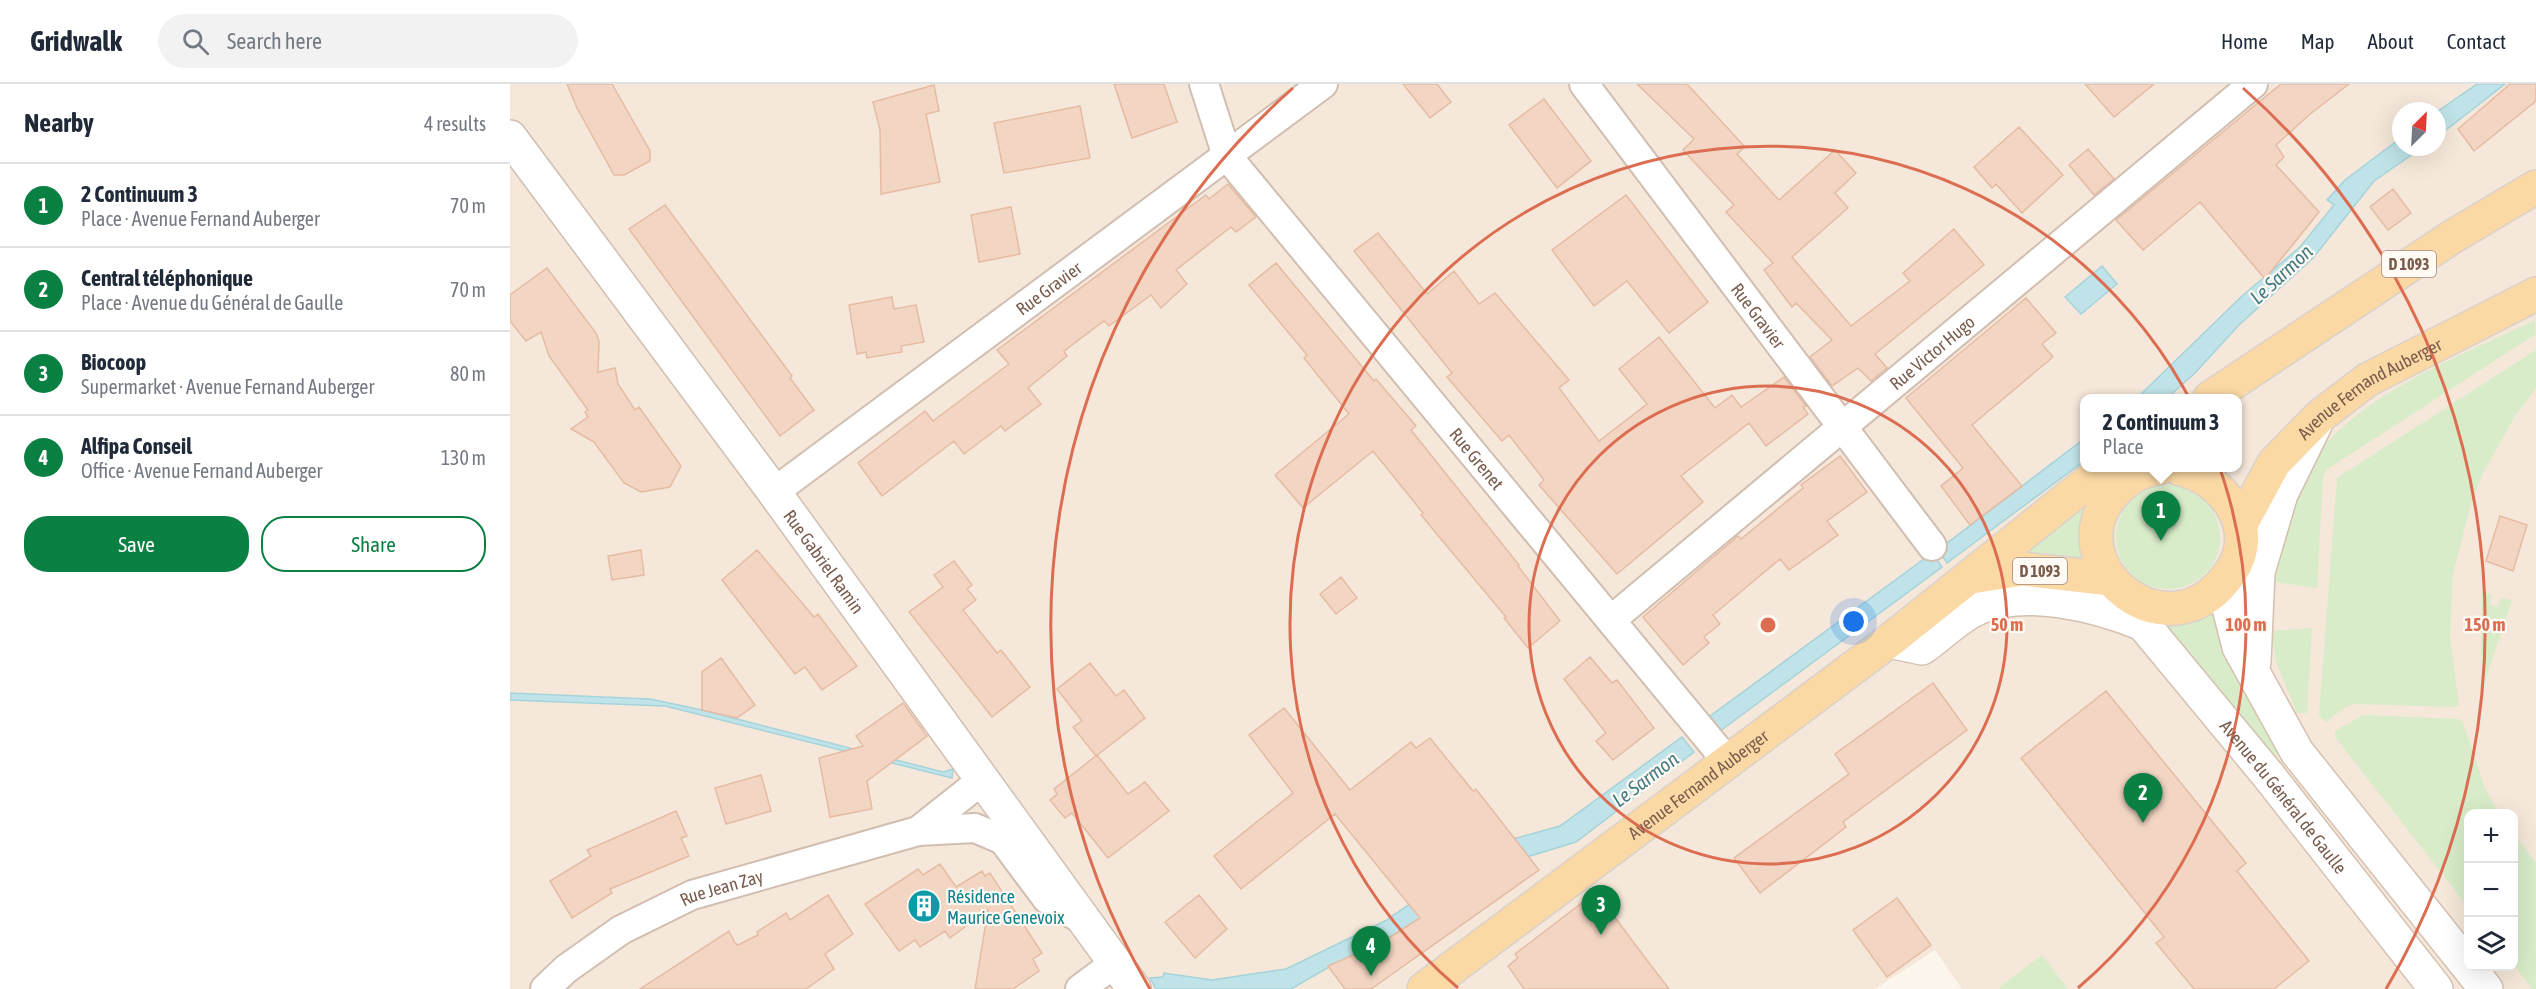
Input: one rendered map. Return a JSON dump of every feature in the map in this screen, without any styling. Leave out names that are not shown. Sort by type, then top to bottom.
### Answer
[{"type":"main road","name":"Rue Gabriel Ramin","points":[[510,137],[774,492],[1134,989]]},
{"type":"main road","name":"D 1093","points":[[2217,394],[2452,237],[2536,187]]},
{"type":"main road","name":"Avenue Fernand Auberger","points":[[2240,526],[2274,463],[2319,416],[2367,380],[2536,294]]},
{"type":"main road","name":"D 1093","points":[[2233,394],[2286,346]]},
{"type":"main road","points":[[2254,676],[2258,572],[2281,494],[2319,416]]},
{"type":"main road","points":[[1889,640],[1922,648],[1977,608],[2030,597],[2113,612],[2141,613],[2162,608],[2184,607],[2205,599],[2223,584],[2234,566],[2240,547],[2240,526],[2231,502],[2216,484],[2196,472]]},
{"type":"main road","name":"Avenue Fernand Auberger","points":[[1424,989],[1713,744],[1889,640],[1969,578],[2129,473]]},
{"type":"main road","points":[[2129,473],[2108,499],[2098,529],[2101,561],[2111,579],[2141,613]]},
{"type":"main road","name":"Avenue Fernand Auberger","points":[[1969,578],[2023,569],[2111,579]]},
{"type":"main road","name":"Avenue du Général de Gaulle","points":[[2223,584],[2239,647],[2297,752],[2486,989]]},
{"type":"main road","name":"Avenue du Général de Gaulle","points":[[2141,613],[2436,989]]},
{"type":"street","points":[[1204,84],[1227,156]]},
{"type":"street","name":"Rue Gravier","points":[[774,492],[1323,84]]},
{"type":"street","name":"Rue Gravier","points":[[1584,84],[1932,546]]},
{"type":"street","name":"Rue Victor Hugo","points":[[1611,620],[2253,84]]},
{"type":"street","name":"Rue Grenet","points":[[1227,156],[1713,744]]},
{"type":"street","name":"Rue Jean Zay","points":[[918,831],[981,780]]},
{"type":"street","name":"Rue Jean Zay","points":[[545,989],[566,969],[621,930],[692,895],[918,831],[975,828],[1004,840],[1047,899],[1085,921]]},
{"type":"street","points":[[1080,989],[1115,963]]},
{"type":"shaded area","points":[[510,84],[2536,84],[2536,989],[1962,989],[1935,950],[1875,989],[510,989]]},
{"type":"green space","points":[[2535,320],[2536,334],[2326,470],[2323,477],[2317,588],[2268,581],[2271,563],[2305,473],[2312,461],[2334,436],[2358,414],[2414,378]]},
{"type":"green space","points":[[2536,350],[2536,388],[2515,416],[2483,473],[2471,504],[2453,574],[2450,638],[2459,705],[2454,707],[2354,704],[2344,708],[2326,722],[2319,715],[2337,478]]},
{"type":"green space","points":[[2168,485],[2188,489],[2205,500],[2216,517],[2220,537],[2216,557],[2205,574],[2188,585],[2168,589],[2148,585],[2131,574],[2120,557],[2116,537],[2120,517],[2131,500],[2148,489]]},
{"type":"green space","points":[[2091,498],[2086,513],[2082,560],[2044,553],[2016,558]]},
{"type":"green space","points":[[2482,590],[2492,595],[2490,605],[2498,607],[2501,598],[2512,600],[2485,681],[2481,653]]},
{"type":"green space","points":[[2216,609],[2235,676],[2279,752],[2275,760],[2163,623],[2192,621]]},
{"type":"green space","points":[[2312,628],[2307,713],[2297,713],[2276,662],[2271,631]]},
{"type":"green space","points":[[2363,715],[2458,719],[2463,722],[2485,788],[2497,809],[2464,809],[2464,902],[2335,737],[2335,731]]},
{"type":"green space","points":[[2518,839],[2536,863],[2536,989],[2532,989],[2518,970]]},
{"type":"green space","points":[[2042,955],[2068,989],[2000,989],[1999,987]]},
{"type":"water","points":[[2477,84],[2505,84],[2446,130],[2446,106]]},
{"type":"water","name":"Le Sarmon","points":[[2392,145],[2392,156],[2410,156],[2374,181],[2313,258],[2239,325],[2195,373],[2171,394],[2141,394],[2242,296],[2300,247],[2334,205],[2327,200],[2345,180]]},
{"type":"water","points":[[2102,266],[2117,284],[2081,314],[2065,297]]},
{"type":"water","points":[[2080,442],[2080,464],[1947,563],[1938,550]]},
{"type":"water","points":[[1932,553],[1942,567],[1720,731],[1709,717]]},
{"type":"water","points":[[510,693],[650,699],[702,710],[943,772],[953,769],[952,778],[665,706],[510,700]]},
{"type":"water","name":"Le Sarmon","points":[[1682,737],[1694,752],[1576,842],[1504,864],[1383,942],[1329,967],[1291,989],[1156,989],[1150,978],[1163,977],[1164,973],[1212,980],[1286,969],[1385,921],[1499,843],[1560,826]]},
{"type":"building","points":[[567,84],[612,84],[650,151],[650,161],[624,175],[614,175],[577,108]]},
{"type":"building","points":[[1114,84],[1164,84],[1177,122],[1132,138]]},
{"type":"building","points":[[1403,84],[1437,84],[1451,102],[1430,118]]},
{"type":"building","points":[[1637,84],[1687,84],[1745,147],[1737,154],[1779,200],[1835,150],[1856,173],[1835,193],[1848,208],[1792,257],[1851,326],[1910,281],[1903,273],[1954,229],[1984,265],[1875,354],[1887,368],[1871,381],[1858,368],[1832,386],[1810,357],[1832,340],[1796,303],[1792,307],[1764,270],[1773,263],[1726,212],[1734,205],[1683,150],[1694,139]]},
{"type":"building","points":[[2085,84],[2154,84],[2114,117]]},
{"type":"building","points":[[2281,84],[2349,84],[2309,115],[2276,145],[2284,157],[2276,165],[2319,212],[2265,279],[2200,202],[2143,250],[2116,220]]},
{"type":"building","points":[[2510,84],[2536,84],[2536,101],[2474,151],[2458,129]]},
{"type":"building","points":[[934,85],[939,111],[926,114],[940,182],[881,194],[880,130],[873,102]]},
{"type":"building","points":[[1544,99],[1591,161],[1557,188],[1509,125]]},
{"type":"building","points":[[1080,106],[1090,158],[1004,173],[994,123]]},
{"type":"building","points":[[2019,127],[2063,175],[2022,213],[1996,184],[1992,188],[1974,167]]},
{"type":"building","points":[[2088,149],[2114,179],[2094,195],[2069,165]]},
{"type":"building","points":[[1228,184],[1256,217],[1236,232],[1231,227],[1176,270],[1187,284],[1161,308],[1151,295],[1109,326],[1104,321],[1064,351],[1067,356],[1028,388],[1041,404],[1005,431],[1001,426],[964,454],[954,441],[882,496],[858,463],[925,411],[933,421],[1009,364],[997,350],[1206,195],[1209,199]]},
{"type":"building","points":[[2393,189],[2411,213],[2388,230],[2370,207]]},
{"type":"building","points":[[1626,195],[1708,302],[1669,333],[1627,281],[1594,306],[1552,250]]},
{"type":"building","points":[[665,205],[792,376],[790,378],[814,410],[780,436],[629,229]]},
{"type":"building","points":[[1011,207],[1020,254],[979,262],[971,215]]},
{"type":"building","points":[[1378,233],[1427,294],[1454,271],[1479,304],[1495,293],[1569,380],[1559,388],[1599,441],[1647,404],[1619,369],[1659,337],[1715,408],[1732,395],[1741,407],[1784,377],[1806,406],[1803,407],[1808,414],[1766,446],[1749,423],[1681,476],[1703,502],[1617,574],[1539,485],[1544,480],[1509,435],[1502,441],[1447,377],[1452,373],[1354,251]]},
{"type":"building","points":[[1276,263],[1374,381],[1376,379],[1416,426],[1411,430],[1519,565],[1560,621],[1528,648],[1504,618],[1506,617],[1421,515],[1423,513],[1373,451],[1303,508],[1275,475],[1349,414],[1304,358],[1307,355],[1249,285]]},
{"type":"building","points":[[547,268],[596,333],[599,341],[598,372],[615,368],[618,384],[635,410],[639,407],[681,466],[670,487],[641,492],[624,483],[594,442],[571,429],[588,417],[585,412],[588,410],[549,356],[541,332],[526,341],[510,321],[510,295]]},
{"type":"building","points":[[892,297],[894,309],[916,305],[924,342],[901,346],[902,352],[867,358],[866,352],[857,354],[849,305]]},
{"type":"building","points":[[2026,298],[2056,333],[2042,344],[2053,357],[1972,425],[2022,486],[1970,525],[1941,486],[1963,468],[1906,398]]},
{"type":"building","points":[[1840,456],[1867,492],[1827,521],[1838,535],[1789,570],[1780,559],[1713,615],[1720,624],[1704,637],[1709,643],[1683,665],[1643,617],[1738,536],[1741,539],[1803,488],[1801,485]]},
{"type":"building","points":[[2500,516],[2527,525],[2513,571],[2486,561]]},
{"type":"building","points":[[641,550],[644,575],[612,580],[608,556]]},
{"type":"building","points":[[757,550],[814,617],[818,614],[857,666],[822,690],[805,667],[795,674],[722,580]]},
{"type":"building","points":[[954,561],[972,585],[967,589],[976,600],[963,610],[997,653],[1001,650],[1030,687],[992,717],[909,612],[943,587],[934,575]]},
{"type":"building","points":[[1341,577],[1357,598],[1336,614],[1320,594]]},
{"type":"building","points":[[1590,657],[1612,683],[1617,680],[1654,728],[1613,760],[1596,741],[1606,733],[1564,679]]},
{"type":"building","points":[[721,658],[755,705],[737,718],[702,710],[702,672]]},
{"type":"building","points":[[1090,663],[1116,696],[1124,690],[1145,718],[1096,756],[1073,727],[1082,721],[1057,689]]},
{"type":"building","points":[[1933,683],[1967,730],[1843,822],[1846,827],[1760,893],[1734,858],[1849,774],[1835,754]]},
{"type":"building","points":[[2106,691],[2246,863],[2237,871],[2309,961],[2274,989],[2194,989],[2156,943],[2164,937],[2021,758]]},
{"type":"building","points":[[903,703],[927,736],[867,781],[872,809],[830,817],[819,758],[863,746],[856,736]]},
{"type":"building","points":[[1284,708],[1350,790],[1411,742],[1416,748],[1430,738],[1473,791],[1476,789],[1539,870],[1371,989],[1345,989],[1328,966],[1381,943],[1420,918],[1335,814],[1241,889],[1214,856],[1293,793],[1249,735]]},
{"type":"building","points":[[1097,755],[1128,794],[1145,782],[1169,811],[1108,858],[1072,813],[1065,818],[1050,800],[1057,794],[1054,789]]},
{"type":"building","points":[[761,775],[771,811],[726,824],[715,788]]},
{"type":"building","points":[[676,811],[687,836],[681,838],[689,856],[610,889],[612,893],[572,918],[550,881],[591,856],[587,850]]},
{"type":"building","points":[[940,864],[956,887],[982,871],[985,876],[990,873],[1042,953],[1033,959],[1039,971],[1013,989],[975,989],[988,910],[950,938],[945,931],[920,947],[915,940],[899,951],[865,904],[918,869],[923,875]]},
{"type":"building","points":[[1596,892],[1669,989],[1524,989],[1508,966],[1518,958],[1515,954]]},
{"type":"building","points":[[828,895],[853,934],[825,954],[834,969],[806,989],[640,989],[729,931],[738,945],[758,935],[757,932],[786,913],[790,920]]},
{"type":"building","points":[[1199,895],[1227,929],[1195,958],[1165,922]]},
{"type":"building","points":[[1897,898],[1931,945],[1887,977],[1853,930]]},
{"type":"place","name":"2 Continuum 3","points":[[2161,541]]},
{"type":"place","name":"Central téléphonique","points":[[2143,823]]},
{"type":"place","name":"Résidence Maurice Genevoix","points":[[924,906]]},
{"type":"place","name":"Biocoop","points":[[1601,935]]},
{"type":"place","name":"Alfipa Conseil","points":[[1371,976]]}]
